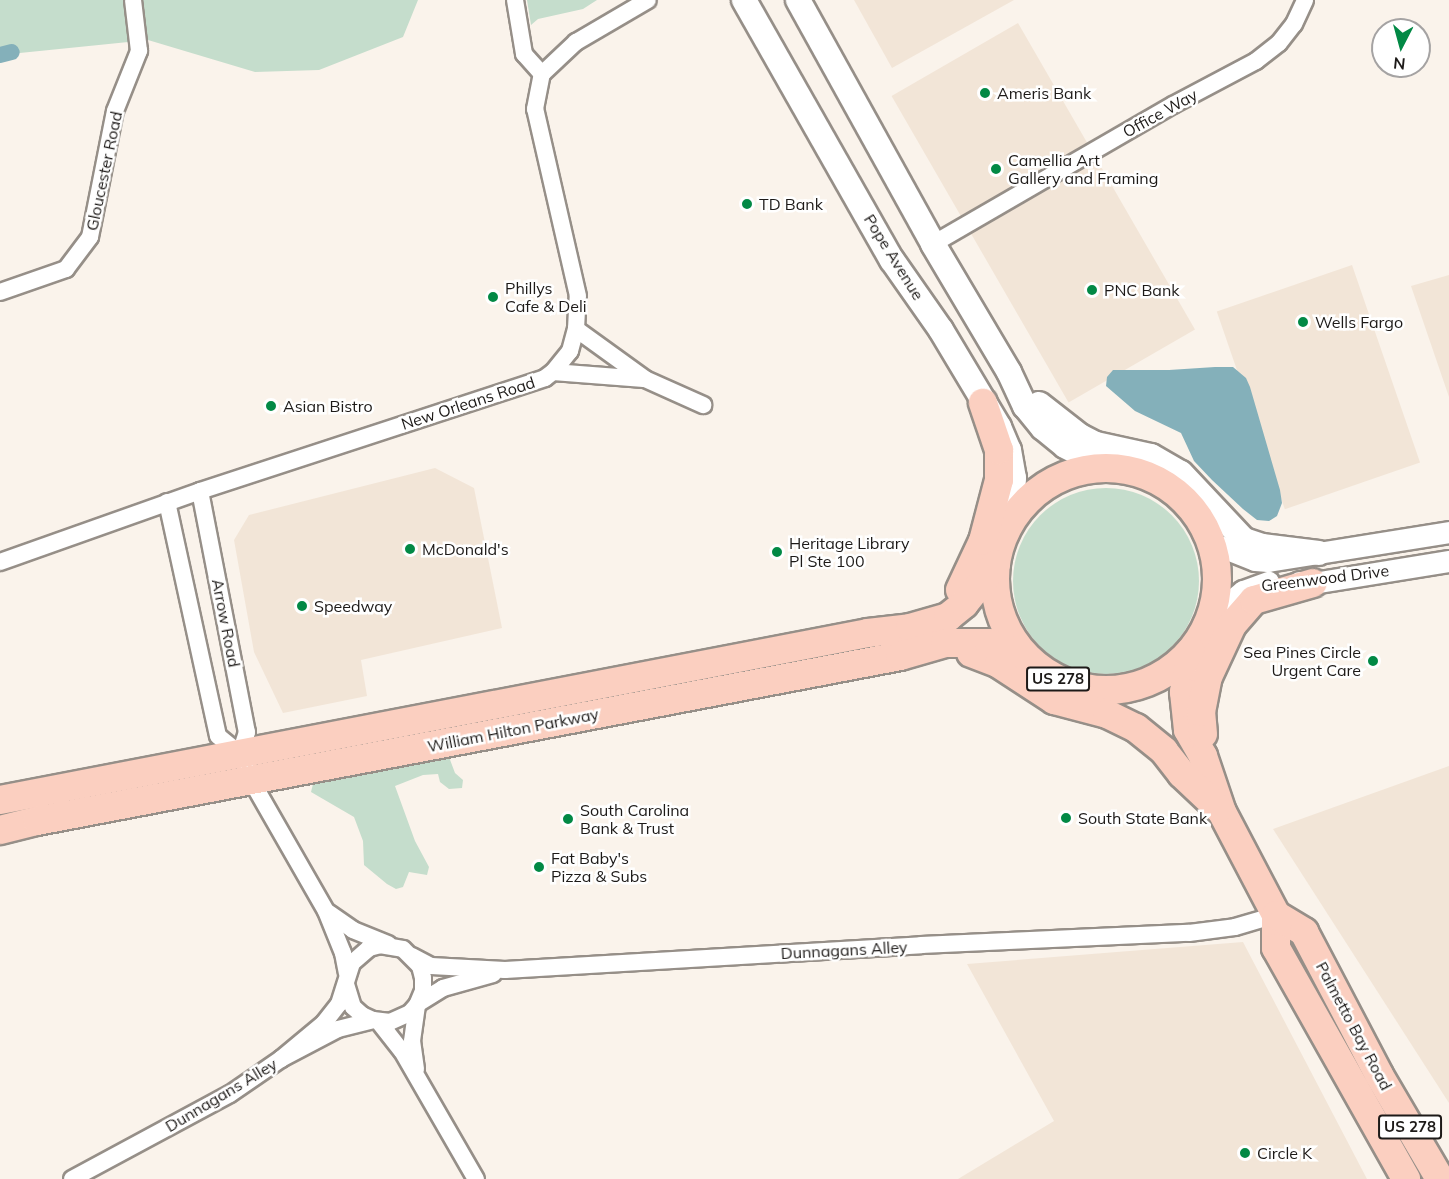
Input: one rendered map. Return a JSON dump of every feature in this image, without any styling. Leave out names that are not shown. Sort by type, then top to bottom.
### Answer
[{"type":"highway","points":[[868,633],[910,622],[940,610],[958,593],[968,577],[983,541],[999,480],[999,450],[983,403]]},
{"type":"highway","name":"US 278","points":[[1084,688],[1114,690],[1143,684],[1169,670],[1191,651],[1211,618],[1218,589],[1217,559],[1212,543],[1186,501],[1155,479],[1123,469],[1086,468],[1050,483],[1023,504],[1011,523],[996,564],[997,602],[1009,636],[1024,655],[1057,679],[1138,711],[1160,727],[1175,745],[1186,767],[1222,812]]},
{"type":"highway","name":"William Hilton Parkway","points":[[0,800],[868,633],[910,628],[948,617],[964,604],[996,564]]},
{"type":"highway","points":[[1222,812],[1213,760],[1202,724],[1203,698],[1215,658],[1232,625],[1254,600],[1313,583]]},
{"type":"highway","name":"William Hilton Parkway","points":[[0,830],[37,820],[900,656],[945,643],[968,641],[989,643],[1024,655]]},
{"type":"highway","points":[[900,656],[952,651],[976,654],[999,663],[1054,700],[1124,721],[1149,737],[1182,774],[1222,812]]},
{"type":"highway","name":"US 278","points":[[1191,651],[1184,692],[1188,729],[1203,756],[1222,812]]},
{"type":"highway","name":"Palmetto Bay Road","points":[[1222,812],[1276,915],[1276,948],[1406,1179]]},
{"type":"highway","name":"Palmetto Bay Road","points":[[1276,915],[1304,932],[1379,1075],[1440,1179]]},
{"type":"main road","name":"Pope Avenue","points":[[744,0],[892,260],[941,330],[1009,450],[1014,478],[1011,523]]},
{"type":"main road","points":[[798,0],[933,244],[1009,372],[1025,406],[1042,428],[1065,446],[1108,468]]},
{"type":"main road","points":[[1009,372],[1046,412],[1080,436],[1096,444],[1151,456],[1181,472],[1206,497],[1226,524],[1244,540],[1262,546],[1319,553]]},
{"type":"street","name":"Gloucester Road","points":[[0,292],[66,269],[90,237],[115,111],[139,51],[133,0]]},
{"type":"street","points":[[515,0],[524,54],[542,74],[576,42],[648,0]]},
{"type":"street","name":"Office Way","points":[[933,244],[1173,105],[1256,61],[1279,43],[1294,24],[1305,0]]},
{"type":"street","name":"New Orleans Road","points":[[0,562],[200,490],[545,378],[553,372],[570,351],[576,329],[578,296],[535,109],[542,74]]},
{"type":"street","points":[[576,329],[645,379],[703,405]]},
{"type":"street","points":[[553,372],[645,379]]},
{"type":"street","name":"Arrow Road","points":[[200,490],[247,732],[240,754]]},
{"type":"street","name":"Arrow Road","points":[[167,502],[218,736],[240,754],[251,780],[326,911],[343,953],[346,979]]},
{"type":"street","name":"Greenwood Drive","points":[[1212,543],[1255,560],[1319,553],[1449,532]]},
{"type":"street","name":"Greenwood Drive","points":[[1211,618],[1243,591],[1257,585],[1275,581],[1313,583],[1449,561]]},
{"type":"street","points":[[326,911],[353,930],[392,945],[412,956],[423,978],[412,1041],[417,1076]]},
{"type":"street","name":"Dunnagans Alley","points":[[412,956],[431,966],[505,970],[878,948],[1189,933],[1235,927],[1276,915]]},
{"type":"street","points":[[281,1059],[324,1023],[339,1004],[346,979],[359,954],[369,948],[392,945]]},
{"type":"street","points":[[376,1021],[400,1019],[443,988],[505,970]]},
{"type":"street","points":[[346,979],[353,1007],[376,1021],[417,1076],[476,1179]]},
{"type":"street","name":"Dunnagans Alley","points":[[72,1179],[230,1094],[281,1059],[338,1029],[376,1021]]},
{"type":"shaded area","points":[[854,0],[1014,0],[892,68]]},
{"type":"shaded area","points":[[1018,23],[1195,330],[1069,403],[892,96]]},
{"type":"shaded area","points":[[1352,265],[1420,463],[1285,509],[1217,312]]},
{"type":"shaded area","points":[[1449,275],[1449,397],[1411,286]]},
{"type":"shaded area","points":[[435,468],[474,488],[502,628],[361,660],[367,696],[283,713],[254,652],[234,540],[249,515]]},
{"type":"shaded area","points":[[1449,766],[1449,1103],[1273,829]]},
{"type":"shaded area","points":[[1243,942],[1367,1179],[958,1179],[1054,1121],[967,964]]},
{"type":"green space","points":[[0,0],[418,0],[403,37],[319,70],[255,72],[148,40],[0,55]]},
{"type":"green space","points":[[527,0],[597,0],[583,9],[538,19],[531,25]]},
{"type":"green space","points":[[1106,488],[1124,489],[1142,495],[1158,503],[1172,515],[1184,529],[1192,545],[1198,563],[1198,599],[1192,617],[1184,633],[1172,647],[1158,659],[1142,667],[1124,673],[1106,674],[1088,673],[1070,667],[1054,659],[1040,647],[1028,633],[1020,617],[1014,599],[1013,581],[1014,563],[1020,545],[1028,529],[1040,515],[1054,503],[1070,495],[1088,489]]},
{"type":"green space","points":[[449,757],[455,773],[463,780],[462,788],[449,789],[440,782],[438,774],[423,775],[395,786],[415,841],[429,867],[427,875],[409,872],[403,887],[396,889],[364,865],[363,841],[354,817],[311,792],[313,784],[319,779]]},
{"type":"water","points":[[1233,367],[1246,378],[1250,387],[1282,503],[1277,516],[1269,521],[1257,520],[1212,480],[1194,461],[1181,433],[1135,411],[1106,386],[1107,377],[1113,370]]},
{"type":"waterway","points":[[0,55],[12,52]]},
{"type":"place","name":"Ameris Bank","points":[[985,93]]},
{"type":"place","name":"Camellia Art Gallery and Framing","points":[[996,169]]},
{"type":"place","name":"TD Bank","points":[[747,204]]},
{"type":"place","name":"PNC Bank","points":[[1092,290]]},
{"type":"place","name":"Phillys Cafe & Deli","points":[[493,297]]},
{"type":"place","name":"Wells Fargo","points":[[1303,322]]},
{"type":"place","name":"Asian Bistro","points":[[271,406]]},
{"type":"place","name":"McDonald's","points":[[410,549]]},
{"type":"place","name":"Heritage Library Pl Ste 100","points":[[777,552]]},
{"type":"place","name":"Speedway","points":[[302,606]]},
{"type":"place","name":"Sea Pines Circle Urgent Care","points":[[1373,661]]},
{"type":"place","name":"South State Bank","points":[[1066,818]]},
{"type":"place","name":"South Carolina Bank & Trust","points":[[568,819]]},
{"type":"place","name":"Fat Baby's Pizza & Subs","points":[[539,867]]},
{"type":"place","name":"Circle K","points":[[1245,1153]]}]
